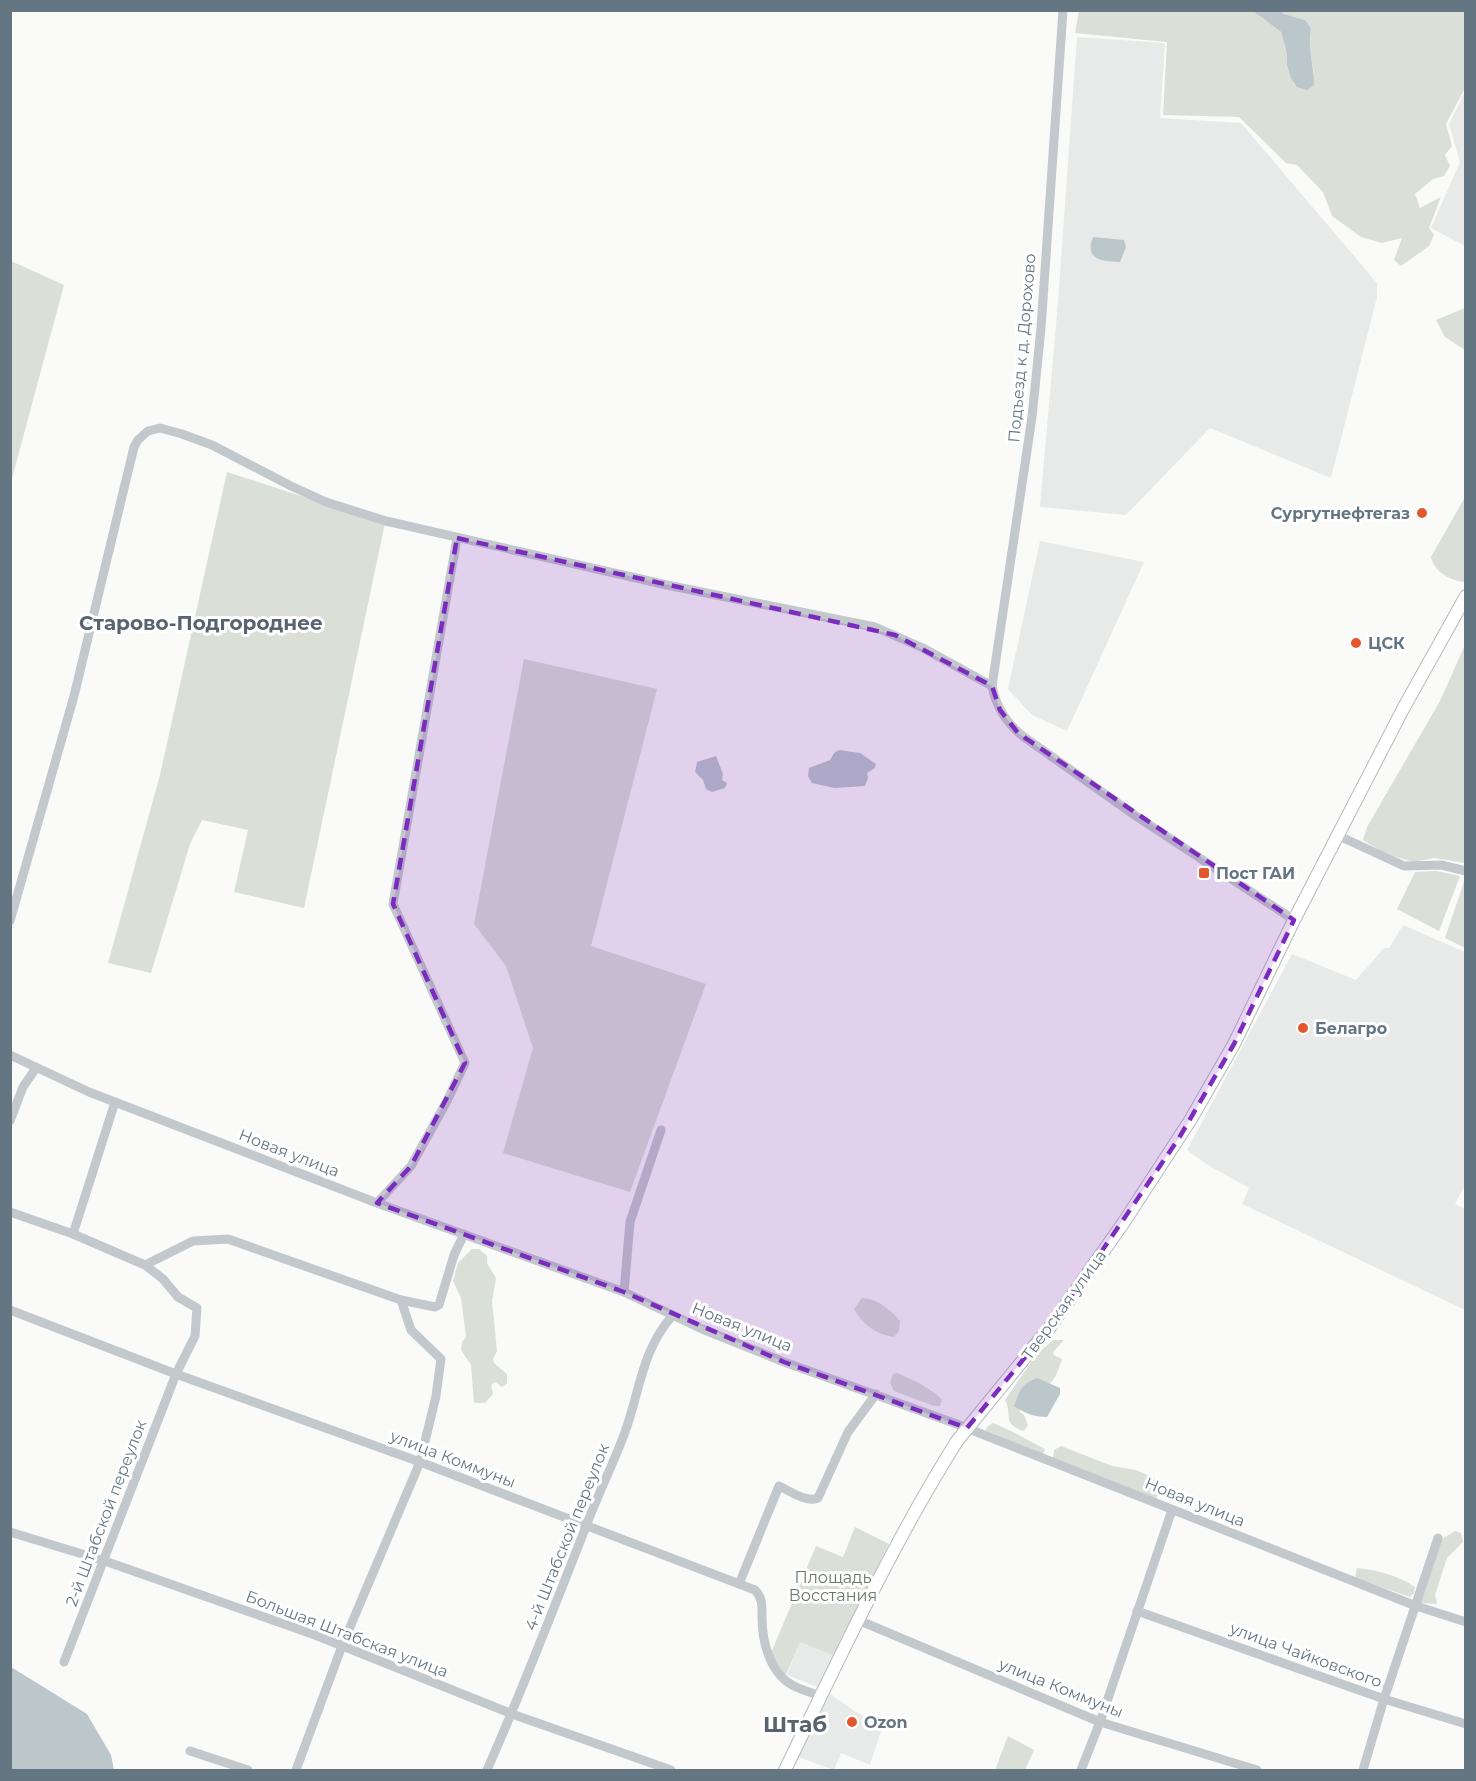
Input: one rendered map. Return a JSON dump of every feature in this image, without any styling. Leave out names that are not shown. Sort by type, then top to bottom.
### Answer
[{"type":"main road","name":"Тверская улица","points":[[785,1770],[858,1620],[945,1460],[967,1428],[1050,1327],[1124,1222],[1179,1138],[1234,1044],[1337,835],[1408,699],[1466,596]]},
{"type":"street","name":"Подъезд к д. Дорохово","points":[[992,686],[1032,417],[1041,328],[1063,10]]},
{"type":"street","points":[[10,921],[74,696],[134,447],[147,431],[160,428],[212,445],[326,502],[386,521],[667,585],[875,627],[923,648],[992,686],[997,704],[1004,717],[1024,737],[1136,816],[1294,920]]},
{"type":"street","points":[[377,1203],[411,1166],[465,1064],[393,904],[457,538]]},
{"type":"street","points":[[1337,835],[1404,866],[1441,865],[1466,871]]},
{"type":"street","name":"Новая улица","points":[[10,1055],[115,1102],[377,1203],[624,1292],[673,1316],[784,1362],[967,1428],[1416,1606],[1466,1622]]},
{"type":"street","points":[[10,1121],[23,1087],[36,1068]]},
{"type":"street","points":[[73,1234],[115,1102]]},
{"type":"street","points":[[624,1292],[630,1222],[661,1130]]},
{"type":"street","points":[[10,1212],[73,1234],[145,1265],[193,1241],[228,1239],[401,1300],[435,1307],[439,1305],[454,1256],[464,1234]]},
{"type":"street","name":"2-й Штабской переулок","points":[[64,1662],[176,1374],[195,1336],[197,1308],[178,1297],[163,1279],[145,1265]]},
{"type":"street","points":[[296,1770],[342,1646],[420,1462],[436,1396],[441,1359],[411,1330],[401,1300]]},
{"type":"street","name":"улица Коммуны","points":[[10,1310],[176,1374],[420,1462],[755,1590],[759,1594],[762,1605],[765,1644],[775,1667],[782,1677],[794,1686],[821,1696]]},
{"type":"street","name":"4-й Штабской переулок","points":[[487,1770],[512,1714],[626,1431],[651,1346],[660,1329],[673,1316]]},
{"type":"street","points":[[739,1584],[779,1486],[808,1499],[818,1498],[848,1432],[876,1394]]},
{"type":"street","points":[[1081,1770],[1100,1722],[1172,1510]]},
{"type":"street","name":"Большая Штабская улица","points":[[10,1532],[105,1561],[342,1646],[512,1714],[671,1770]]},
{"type":"street","points":[[1363,1770],[1384,1699],[1438,1538]]},
{"type":"street","name":"улица Чайковского","points":[[1137,1611],[1384,1699],[1466,1724]]},
{"type":"street","name":"улица Коммуны","points":[[858,1620],[1100,1722],[1257,1770]]},
{"type":"street","points":[[190,1751],[248,1770]]},
{"type":"highlighted area","points":[[457,538],[895,635],[992,686],[1000,710],[1018,733],[1294,920],[1234,1044],[1179,1138],[1050,1327],[967,1428],[784,1362],[624,1292],[377,1203],[411,1166],[465,1063],[393,904]]},
{"type":"shaded area","points":[[1253,11],[1281,11],[1305,20],[1311,28],[1314,85],[1307,90],[1297,87],[1287,65],[1287,54],[1281,32]]},
{"type":"shaded area","points":[[1077,37],[1165,43],[1160,118],[1241,123],[1377,283],[1377,297],[1331,478],[1210,428],[1126,515],[1040,507],[1058,302]]},
{"type":"shaded area","points":[[1465,92],[1466,246],[1431,228],[1460,162],[1449,124]]},
{"type":"shaded area","points":[[1093,237],[1124,240],[1126,247],[1120,262],[1102,260],[1093,255],[1091,245]]},
{"type":"shaded area","points":[[1040,541],[1144,562],[1067,731],[1032,715],[1008,689]]},
{"type":"shaded area","points":[[839,750],[860,753],[876,764],[875,768],[867,773],[865,786],[834,788],[812,783],[808,776],[809,768],[830,760]]},
{"type":"shaded area","points":[[716,756],[723,774],[722,780],[727,783],[725,788],[712,792],[706,789],[703,780],[695,772],[697,762]]},
{"type":"shaded area","points":[[1403,925],[1465,952],[1466,1183],[1455,1204],[1465,1209],[1465,1310],[1242,1204],[1249,1188],[1208,1165],[1187,1150],[1292,954],[1356,980],[1384,948],[1389,948]]},
{"type":"shaded area","points":[[1037,1378],[1060,1388],[1060,1394],[1047,1417],[1029,1414],[1014,1406],[1022,1388]]},
{"type":"shaded area","points":[[800,1641],[833,1655],[820,1688],[787,1675]]},
{"type":"shaded area","points":[[11,1667],[87,1714],[111,1755],[114,1770],[11,1770]]},
{"type":"shaded area","points":[[827,1692],[856,1712],[883,1725],[870,1765],[841,1753],[834,1770],[798,1757]]},
{"type":"green space","points":[[1079,11],[1253,11],[1281,32],[1287,54],[1287,65],[1314,73],[1308,43],[1311,28],[1305,20],[1281,11],[1465,11],[1465,88],[1446,124],[1452,146],[1445,155],[1450,166],[1444,176],[1433,179],[1415,194],[1420,208],[1441,197],[1429,228],[1434,235],[1429,246],[1401,266],[1394,260],[1402,238],[1382,243],[1361,237],[1332,216],[1323,192],[1297,165],[1286,163],[1239,117],[1163,115],[1167,42],[1075,33]]},
{"type":"green space","points":[[11,261],[64,285],[11,482]]},
{"type":"green space","points":[[1465,308],[1465,350],[1445,337],[1436,320]]},
{"type":"green space","points":[[227,472],[385,523],[304,908],[234,892],[248,830],[202,820],[190,844],[151,973],[108,963],[160,775]]},
{"type":"green space","points":[[1465,497],[1465,582],[1444,575],[1436,567],[1431,557]]},
{"type":"green space","points":[[1465,645],[1465,863],[1434,858],[1413,862],[1386,854],[1363,840],[1367,827],[1440,701]]},
{"type":"green space","points":[[524,659],[657,689],[591,946],[706,984],[630,1192],[503,1153],[533,1048],[506,966],[474,924]]},
{"type":"green space","points":[[1436,871],[1460,876],[1439,931],[1397,909],[1415,872]]},
{"type":"green space","points":[[1465,879],[1465,948],[1445,938]]},
{"type":"green space","points":[[472,1249],[479,1249],[487,1256],[487,1263],[496,1278],[492,1301],[497,1351],[493,1359],[494,1363],[507,1374],[507,1383],[502,1387],[496,1382],[491,1385],[493,1394],[485,1403],[474,1403],[471,1365],[461,1350],[462,1342],[466,1337],[461,1298],[453,1281],[458,1263]]},
{"type":"green space","points":[[862,1298],[883,1305],[900,1321],[899,1331],[894,1337],[876,1331],[861,1319],[854,1309]]},
{"type":"green space","points":[[1053,1340],[1064,1340],[1053,1352],[1062,1359],[1051,1382],[1019,1411],[1024,1415],[1028,1425],[1024,1431],[1010,1422],[1005,1400],[1036,1355]]},
{"type":"green space","points":[[897,1373],[936,1394],[942,1400],[940,1406],[934,1406],[894,1391],[890,1383],[893,1374]]},
{"type":"green space","points":[[993,1423],[1045,1449],[1043,1455],[985,1430]]},
{"type":"green space","points":[[1061,1446],[1112,1466],[1136,1470],[1154,1478],[1160,1489],[1156,1499],[1053,1458],[1054,1450]]},
{"type":"green space","name":"Площадь Восстания","points":[[855,1527],[889,1544],[833,1655],[800,1642],[785,1677],[771,1653],[816,1546],[843,1557]]},
{"type":"green space","points":[[1455,1531],[1461,1533],[1463,1542],[1447,1558],[1435,1595],[1437,1604],[1420,1603],[1439,1541]]},
{"type":"green space","points":[[1357,1568],[1380,1572],[1402,1580],[1415,1587],[1414,1593],[1410,1597],[1355,1578]]},
{"type":"green space","points":[[1008,1736],[1034,1750],[1025,1770],[995,1770]]},
{"type":"place","name":"Сургутнефтегаз","points":[[1422,513]]},
{"type":"place","name":"ЦСК","points":[[1356,643]]},
{"type":"place","name":"Пост ГАИ","points":[[1204,873]]},
{"type":"place","name":"Белагро","points":[[1303,1028]]},
{"type":"place","name":"Ozon","points":[[852,1722]]},
{"type":"district","name":"Старово-Подгороднее","points":[[201,623]]},
{"type":"district","name":"Штаб","points":[[795,1724]]}]
